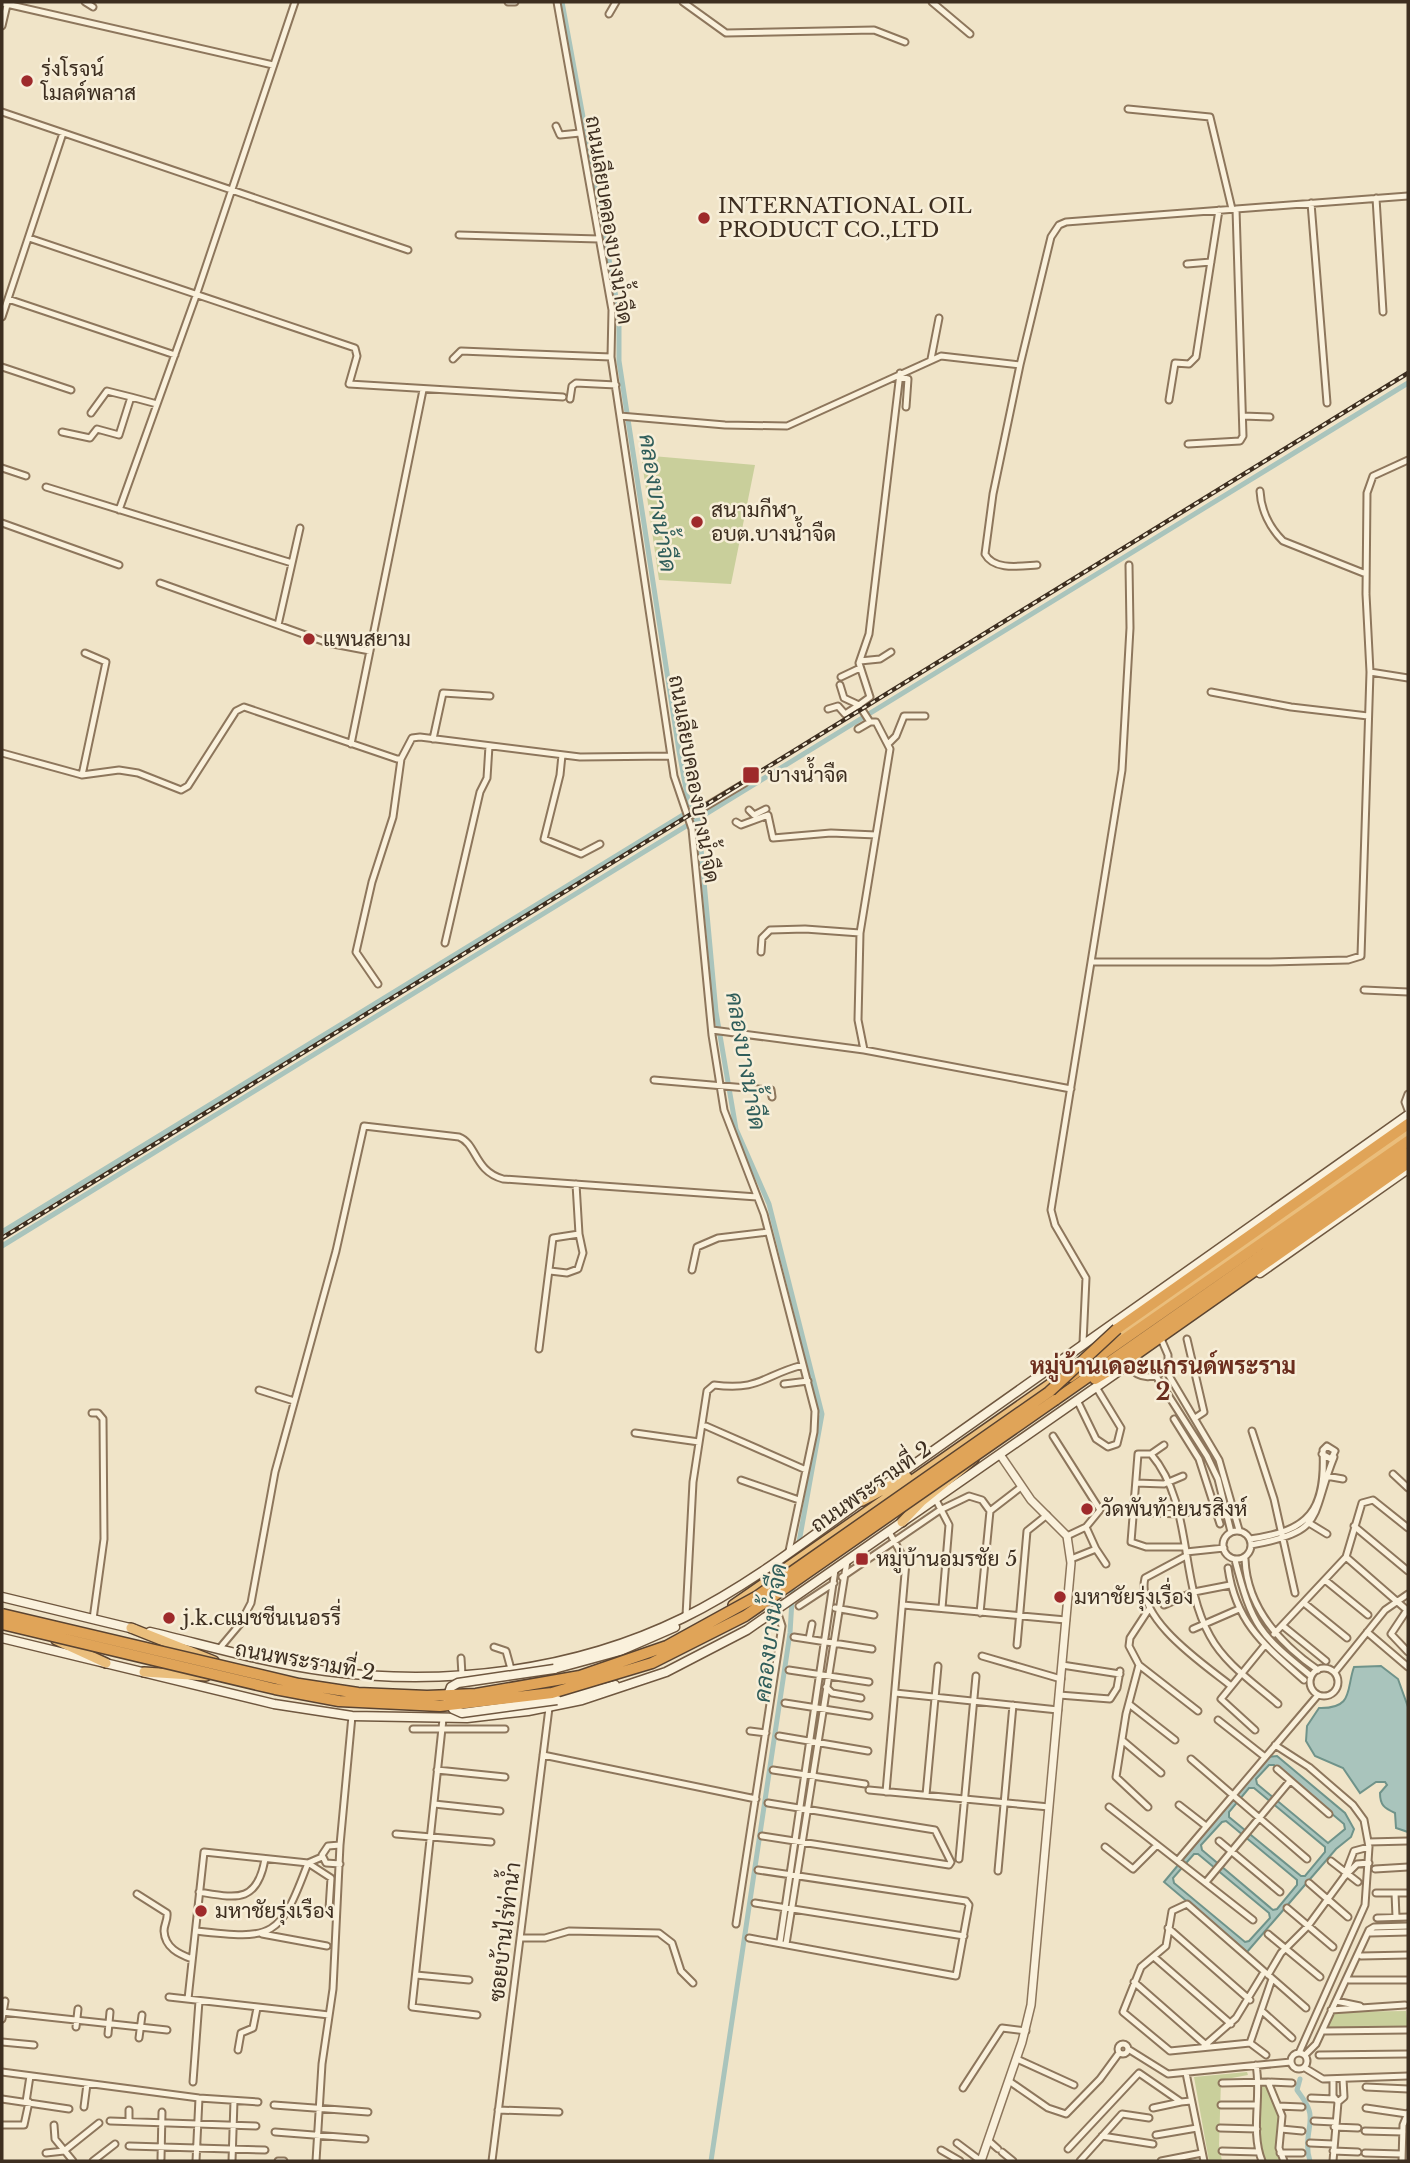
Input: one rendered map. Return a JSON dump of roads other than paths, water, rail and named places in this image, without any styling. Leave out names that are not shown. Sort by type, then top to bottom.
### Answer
[{"type":"highway","points":[[1052,1396],[1117,1329],[1408,1124]]},
{"type":"highway","name":"ถนนพระรามที่ 2","points":[[2,1612],[309,1683],[369,1691],[441,1694],[517,1686],[599,1668],[663,1644],[734,1605],[1408,1133]]},
{"type":"highway","points":[[2,1625],[275,1689],[340,1701],[440,1706],[552,1693],[652,1663],[745,1616],[1408,1140]]},
{"type":"highway","points":[[2,1612],[288,1682],[358,1693],[452,1696],[560,1681],[667,1646],[735,1610],[1408,1152]]},
{"type":"highway","name":"ถนนพระรามที่ 2","points":[[2,1625],[314,1699],[376,1706],[442,1707],[526,1699],[603,1681],[675,1654],[787,1587],[1408,1152]]},
{"type":"highway","points":[[1052,1396],[1135,1354],[1408,1163]]},
{"type":"highway","points":[[862,1501],[964,1444]]},
{"type":"highway","points":[[902,1522],[922,1501],[965,1469],[975,1454]]},
{"type":"highway","points":[[131,1628],[218,1662]]},
{"type":"highway","points":[[50,1637],[106,1663]]},
{"type":"highway","points":[[144,1672],[215,1676]]},
{"type":"main road","name":"ถนนพระรามที่ 2","points":[[2,1597],[219,1649],[327,1671],[388,1676],[462,1675],[585,1655],[686,1616],[727,1593],[862,1501],[1408,1115]]},
{"type":"main road","points":[[2,1638],[274,1704],[352,1716],[443,1719],[549,1708],[656,1676],[747,1630],[780,1609],[798,1602],[847,1561],[891,1536],[902,1522],[1001,1456],[1408,1169]]},
{"type":"main road","points":[[727,1593],[694,1617],[653,1638],[606,1656],[554,1670],[457,1683],[450,1686],[447,1698],[453,1709],[462,1713],[557,1700],[642,1675],[747,1630]]},
{"type":"street","points":[[85,2],[93,7]]},
{"type":"street","points":[[119,510],[197,293],[295,2]]},
{"type":"street","points":[[508,2],[515,2]]},
{"type":"street","name":"ถนนเลียบคลองบางน้ำจืด","points":[[557,2],[613,315],[611,357],[675,783],[692,829],[713,1030],[728,1126],[768,1232],[815,1416],[791,1550]]},
{"type":"street","points":[[609,14],[616,2]]},
{"type":"street","points":[[683,2],[726,33],[790,29],[874,30],[905,42]]},
{"type":"street","points":[[932,2],[970,34]]},
{"type":"street","points":[[2,26],[5,4],[273,65]]},
{"type":"street","points":[[1128,109],[1210,117],[1234,209],[1243,436],[1240,441],[1188,444]]},
{"type":"street","points":[[2,112],[233,188],[408,250]]},
{"type":"street","points":[[556,126],[560,135],[580,133]]},
{"type":"street","points":[[2,317],[63,133]]},
{"type":"street","points":[[1037,565],[994,564],[985,554],[993,494],[1020,365],[1051,237],[1059,225],[1408,196]]},
{"type":"street","points":[[1376,198],[1383,312]]},
{"type":"street","points":[[1311,203],[1327,403]]},
{"type":"street","points":[[1169,400],[1175,363],[1189,364],[1196,357],[1219,210]]},
{"type":"street","points":[[459,235],[599,239]]},
{"type":"street","points":[[29,238],[355,348],[357,356],[349,384],[563,397]]},
{"type":"street","points":[[1187,264],[1212,262]]},
{"type":"street","points":[[8,299],[175,355]]},
{"type":"street","points":[[931,359],[939,318]]},
{"type":"street","points":[[453,359],[461,351],[611,357]]},
{"type":"street","points":[[621,416],[725,425],[787,426],[931,359],[947,355],[1020,365]]},
{"type":"street","points":[[2,367],[71,390]]},
{"type":"street","points":[[900,375],[908,379],[906,407]]},
{"type":"street","points":[[828,709],[838,706],[845,714],[870,697],[860,664],[869,634],[900,375]]},
{"type":"street","points":[[570,399],[572,386],[576,383],[615,385]]},
{"type":"street","points":[[352,740],[423,390]]},
{"type":"street","points":[[91,413],[107,391],[157,404]]},
{"type":"street","points":[[62,432],[90,438],[97,429],[119,435],[131,397]]},
{"type":"street","points":[[1243,416],[1270,417]]},
{"type":"street","points":[[1091,962],[1282,962],[1348,960],[1361,956],[1370,672],[1366,574],[1368,483],[1373,476],[1408,460]]},
{"type":"street","points":[[2,468],[26,476]]},
{"type":"street","points":[[46,487],[292,564]]},
{"type":"street","points":[[1261,491],[1261,504],[1275,533],[1283,541],[1366,574]]},
{"type":"street","points":[[2,523],[119,565]]},
{"type":"street","points":[[278,625],[300,528]]},
{"type":"street","points":[[1083,1343],[1086,1278],[1051,1216],[1122,770],[1130,628],[1129,565]]},
{"type":"street","points":[[160,583],[328,643],[370,651]]},
{"type":"street","points":[[841,677],[860,664],[880,659],[891,652]]},
{"type":"street","points":[[83,771],[106,662],[85,653]]},
{"type":"street","points":[[1370,672],[1408,678]]},
{"type":"street","points":[[840,685],[844,698],[859,705],[868,720],[878,724],[888,744],[890,757],[860,933],[858,1020],[864,1050]]},
{"type":"street","points":[[1211,692],[1291,707],[1368,716]]},
{"type":"street","points":[[433,735],[443,693],[490,696]]},
{"type":"street","points":[[2,753],[83,771],[119,770],[138,773],[181,790],[188,786],[236,711],[244,707],[352,740],[391,759],[401,759]]},
{"type":"street","points":[[888,744],[896,736],[904,716],[925,716]]},
{"type":"street","points":[[858,729],[868,720]]},
{"type":"street","points":[[378,984],[356,952],[375,872],[393,817],[401,759],[412,738],[433,735],[489,746],[605,758],[671,756]]},
{"type":"street","points":[[444,943],[480,792],[487,779],[489,746]]},
{"type":"street","points":[[562,755],[560,775],[544,839],[581,855],[600,844]]},
{"type":"street","points":[[690,817],[745,783]]},
{"type":"street","points":[[765,809],[773,838],[821,833],[876,835]]},
{"type":"street","points":[[750,810],[754,815],[765,809]]},
{"type":"street","points":[[736,822],[741,825],[765,809]]},
{"type":"street","points":[[761,951],[762,938],[770,930],[806,929],[860,933]]},
{"type":"street","points":[[1364,990],[1408,992]]},
{"type":"street","points":[[713,1030],[864,1050],[1071,1089]]},
{"type":"street","points":[[653,1080],[722,1088],[771,1090],[772,1097]]},
{"type":"street","points":[[1408,1094],[1405,1102],[1408,1110]]},
{"type":"street","points":[[219,1649],[240,1624],[251,1603],[275,1472],[337,1251],[365,1126],[465,1139],[479,1164],[495,1177],[757,1197]]},
{"type":"street","points":[[550,1270],[567,1273],[578,1269],[583,1253],[576,1184]]},
{"type":"street","points":[[692,1270],[696,1248],[718,1238],[768,1232]]},
{"type":"street","points":[[539,1349],[553,1238],[579,1234]]},
{"type":"street","points":[[1187,1339],[1204,1412],[1195,1418]]},
{"type":"street","points":[[1162,1341],[1168,1356],[1165,1370],[1195,1418],[1228,1481],[1239,1530],[1251,1542]]},
{"type":"street","points":[[686,1616],[688,1540],[705,1396],[711,1386],[753,1386],[788,1369],[803,1365]]},
{"type":"street","points":[[1127,1365],[1144,1377],[1156,1376],[1165,1370]]},
{"type":"street","points":[[1156,1376],[1208,1456],[1218,1479],[1231,1532]]},
{"type":"street","points":[[785,1384],[808,1381]]},
{"type":"street","points":[[1077,1400],[1096,1438],[1108,1447],[1116,1444],[1121,1428],[1096,1387]]},
{"type":"street","points":[[259,1390],[294,1401]]},
{"type":"street","points":[[92,1413],[98,1413],[103,1419],[104,1528],[93,1619]]},
{"type":"street","points":[[1174,1419],[1199,1459],[1220,1524]]},
{"type":"street","points":[[706,1426],[806,1470]]},
{"type":"street","points":[[1252,1431],[1274,1499],[1295,1593]]},
{"type":"street","points":[[635,1433],[699,1442]]},
{"type":"street","points":[[1054,1436],[1099,1507],[1095,1518],[1086,1527],[1067,1536]]},
{"type":"street","points":[[1164,1445],[1152,1454],[1138,1454],[1131,1542],[1146,1547],[1186,1551],[1224,1548]]},
{"type":"street","points":[[1251,1542],[1281,1537],[1308,1523],[1334,1457],[1335,1451],[1331,1446],[1324,1448],[1322,1454],[1326,1476]]},
{"type":"street","points":[[1152,1454],[1169,1481],[1194,1592],[1205,1625],[1224,1657],[1278,1704]]},
{"type":"street","points":[[1322,1454],[1327,1459],[1334,1457]]},
{"type":"street","points":[[957,2143],[981,2161],[1026,2031],[1031,2005],[1071,1559],[1067,1536],[1021,1487],[1001,1456]]},
{"type":"street","points":[[1393,1474],[1408,1488]]},
{"type":"street","points":[[1136,1483],[1164,1484],[1183,1476]]},
{"type":"street","points":[[1326,1476],[1343,1479]]},
{"type":"street","points":[[741,1480],[799,1500]]},
{"type":"street","points":[[981,1613],[990,1511],[1021,1487]]},
{"type":"street","points":[[798,1602],[833,1584],[891,1536],[940,1510],[973,1496],[990,1511]]},
{"type":"street","points":[[936,1500],[949,1525],[942,1608]]},
{"type":"street","points":[[1275,1634],[1346,1557],[1362,1503],[1373,1500],[1408,1528]]},
{"type":"street","points":[[1133,1512],[1178,1514],[1216,1507]]},
{"type":"street","points":[[1017,1646],[1027,1531],[1046,1515]]},
{"type":"street","points":[[1308,1523],[1327,1534]]},
{"type":"street","points":[[1354,1526],[1408,1571]]},
{"type":"street","points":[[1086,1527],[1106,1564]]},
{"type":"street","points":[[1239,1530],[1231,1532],[1224,1540],[1224,1548],[1235,1560],[1246,1604],[1267,1639],[1311,1676]]},
{"type":"street","points":[[886,1791],[906,1562],[891,1536]]},
{"type":"street","points":[[1251,1542],[1245,1559],[1251,1590],[1275,1634],[1318,1670]]},
{"type":"street","points":[[1071,1559],[1096,1549]]},
{"type":"street","points":[[1186,1551],[1145,1578],[1143,1588],[1149,1609],[1188,1651],[1230,1685]]},
{"type":"street","points":[[1346,1557],[1408,1610],[1391,1634],[1408,1652]]},
{"type":"street","points":[[1235,1560],[1245,1559]]},
{"type":"street","points":[[803,1808],[812,1775],[847,1561]]},
{"type":"street","points":[[1228,1568],[1238,1609],[1265,1645],[1304,1680]]},
{"type":"street","points":[[783,1943],[803,1808],[804,1774],[835,1570]]},
{"type":"street","points":[[1325,1580],[1368,1615]]},
{"type":"street","points":[[1164,1605],[1194,1592],[1230,1585]]},
{"type":"street","points":[[1335,1672],[1385,1610],[1408,1594]]},
{"type":"street","points":[[831,1595],[840,1596]]},
{"type":"street","points":[[1304,1603],[1347,1638]]},
{"type":"street","points":[[902,1605],[1066,1620]]},
{"type":"street","points":[[829,1607],[874,1615]]},
{"type":"street","points":[[736,1924],[782,1626],[780,1609]]},
{"type":"street","points":[[1149,1609],[1129,1642],[1139,1665],[1198,1711]]},
{"type":"street","points":[[1193,1629],[1238,1609]]},
{"type":"street","points":[[809,1639],[812,1624]]},
{"type":"street","points":[[1283,1626],[1326,1661]]},
{"type":"street","points":[[1367,1632],[1408,1667]]},
{"type":"street","points":[[794,1637],[872,1649]]},
{"type":"street","points":[[1255,1730],[1222,1703],[1230,1685],[1265,1645]]},
{"type":"street","points":[[494,1647],[506,1651],[511,1669]]},
{"type":"street","points":[[982,1656],[1061,1679]]},
{"type":"street","points":[[461,1658],[462,1675]]},
{"type":"street","points":[[1059,1695],[1110,1699],[1117,1688],[1120,1672],[1062,1665]]},
{"type":"street","points":[[1139,1665],[1122,1740],[1117,1780],[1148,1807]]},
{"type":"street","points":[[926,1796],[938,1666]]},
{"type":"street","points":[[789,1670],[869,1682]]},
{"type":"street","points":[[1318,1670],[1335,1672],[1338,1682],[1336,1690],[1328,1696],[1318,1695],[1310,1685],[1311,1676],[1318,1670]]},
{"type":"street","points":[[959,1859],[976,1676]]},
{"type":"street","points":[[826,1687],[832,1693],[861,1698]]},
{"type":"street","points":[[895,1693],[1058,1710]]},
{"type":"street","points":[[1179,1860],[1318,1695]]},
{"type":"street","points":[[785,1703],[869,1716]]},
{"type":"street","points":[[1129,1704],[1174,1740]]},
{"type":"street","points":[[998,1871],[1013,1705]]},
{"type":"street","name":"ซอยบ้านไร่ท่าน้ำ","points":[[492,2161],[549,1708]]},
{"type":"street","points":[[316,2161],[340,1900],[341,1845],[352,1716]]},
{"type":"street","points":[[443,1719],[412,2002],[414,2008],[477,2015]]},
{"type":"street","points":[[1218,1720],[1265,1757]]},
{"type":"street","points":[[413,1729],[505,1730]]},
{"type":"street","points":[[750,1731],[766,1733]]},
{"type":"street","points":[[779,1736],[868,1751]]},
{"type":"street","points":[[1122,1740],[1161,1773]]},
{"type":"street","points":[[1275,1745],[1309,1767],[1353,1805],[1364,1820],[1368,1844],[1365,1905],[1302,2054]]},
{"type":"street","points":[[542,1755],[756,1799]]},
{"type":"street","points":[[1191,1759],[1307,1860]]},
{"type":"street","points":[[1277,1769],[1329,1815]]},
{"type":"street","points":[[437,1770],[505,1777]]},
{"type":"street","points":[[773,1770],[865,1783]]},
{"type":"street","points":[[1206,1882],[1290,1781]]},
{"type":"street","points":[[869,1790],[1049,1807]]},
{"type":"street","points":[[762,1836],[948,1865],[951,1862],[935,1830],[768,1802]]},
{"type":"street","points":[[434,1804],[499,1811]]},
{"type":"street","points":[[1179,1805],[1206,1826]]},
{"type":"street","points":[[1109,1807],[1253,1920]]},
{"type":"street","points":[[396,1834],[491,1842]]},
{"type":"street","points":[[1219,1841],[1280,1892]]},
{"type":"street","points":[[1346,1874],[1354,1851],[1368,1844],[1408,1841]]},
{"type":"street","points":[[262,1934],[286,1913],[308,1863],[322,1857],[328,1846],[341,1845]]},
{"type":"street","points":[[1105,1847],[1133,1870],[1157,1845]]},
{"type":"street","points":[[188,1999],[204,1852],[308,1863],[331,1878],[330,1909]]},
{"type":"street","points":[[322,1857],[329,1864],[340,1864]]},
{"type":"street","points":[[199,1892],[234,1897],[244,1895],[256,1888],[261,1879],[265,1859]]},
{"type":"street","points":[[1331,1861],[1358,1882]]},
{"type":"street","points":[[1204,2046],[1231,2024],[1286,1948],[1308,1926],[1346,1874],[1357,1864],[1369,1863]]},
{"type":"street","points":[[1375,1869],[1408,1867]]},
{"type":"street","points":[[749,1938],[954,1976],[959,1973],[967,1901],[758,1870]]},
{"type":"street","points":[[1309,1883],[1348,1917]]},
{"type":"street","points":[[1376,1893],[1408,1893]]},
{"type":"street","points":[[1395,1893],[1396,1917]]},
{"type":"street","points":[[138,1894],[167,1913],[164,1929],[168,1944],[178,1953],[192,1959]]},
{"type":"street","points":[[755,1903],[964,1936]]},
{"type":"street","points":[[1266,2056],[1250,2043],[1168,2051],[1125,2014],[1123,2010],[1142,1965],[1166,1946],[1171,1913],[1187,1904],[1306,2008]]},
{"type":"street","points":[[1287,1908],[1333,1947]]},
{"type":"street","points":[[1377,1917],[1408,1917]]},
{"type":"street","points":[[1291,2062],[1292,2057],[1302,2054],[1316,2044],[1369,1930],[1374,1927],[1408,1926]]},
{"type":"street","points":[[1168,1928],[1250,2000]]},
{"type":"street","points":[[196,1931],[244,1937],[262,1934],[327,1947]]},
{"type":"street","points":[[520,1938],[545,1938],[569,1931],[659,1933],[672,1943],[681,1971],[693,1983]]},
{"type":"street","points":[[1370,1933],[1408,1932]]},
{"type":"street","points":[[1268,1934],[1320,1978]]},
{"type":"street","points":[[1361,1956],[1408,1955]]},
{"type":"street","points":[[1154,1957],[1231,2024]]},
{"type":"street","points":[[416,1975],[469,1980]]},
{"type":"street","points":[[1250,2043],[1262,2011],[1268,1976]]},
{"type":"street","points":[[1349,1980],[1408,1980]]},
{"type":"street","points":[[1134,1982],[1204,2046]]},
{"type":"street","points":[[169,1997],[329,2015]]},
{"type":"street","points":[[2,2019],[5,2001]]},
{"type":"street","points":[[193,2082],[199,2001]]},
{"type":"street","points":[[1336,2001],[1361,2006]]},
{"type":"street","points":[[1331,2010],[1407,2005]]},
{"type":"street","points":[[238,2050],[241,2033],[253,2028],[257,2008]]},
{"type":"street","points":[[76,2028],[78,2009]]},
{"type":"street","points":[[1262,2011],[1292,2038]]},
{"type":"street","points":[[2,2012],[167,2030]]},
{"type":"street","points":[[108,2034],[110,2012]]},
{"type":"street","points":[[139,2038],[142,2015]]},
{"type":"street","points":[[963,2088],[1002,2028],[1026,2031]]},
{"type":"street","points":[[1325,2031],[1408,2030]]},
{"type":"street","points":[[2,2042],[34,2045]]},
{"type":"street","points":[[1010,2081],[1048,2108],[1066,2114],[1100,2079],[1119,2053],[1120,2044],[1125,2044],[1128,2049],[1160,2071],[1186,2073],[1291,2062]]},
{"type":"street","points":[[1302,2054],[1308,2062],[1305,2068]]},
{"type":"street","points":[[1319,2055],[1408,2054]]},
{"type":"street","points":[[1017,2059],[1074,2085]]},
{"type":"street","points":[[1291,2062],[1295,2068],[1305,2068],[1317,2077],[1333,2079],[1408,2076]]},
{"type":"street","points":[[1254,2065],[1257,2082],[1257,2129],[1262,2161]]},
{"type":"street","points":[[2,2072],[199,2098],[258,2102]]},
{"type":"street","points":[[1068,2148],[1139,2073],[1181,2102]]},
{"type":"street","points":[[1186,2073],[1204,2161]]},
{"type":"street","points":[[2,2125],[24,2125],[30,2076]]},
{"type":"street","points":[[1333,2079],[1336,2101],[1333,2161]]},
{"type":"street","points":[[1311,2098],[1336,2101],[1344,2097],[1343,2079]]},
{"type":"street","points":[[1222,2082],[1293,2083]]},
{"type":"street","points":[[1268,2082],[1282,2116],[1280,2153],[1284,2161]]},
{"type":"street","points":[[84,2107],[87,2084]]},
{"type":"street","points":[[1366,2087],[1408,2089]]},
{"type":"street","points":[[196,2161],[199,2098]]},
{"type":"street","points":[[2,2099],[69,2109]]},
{"type":"street","points":[[232,2161],[234,2101]]},
{"type":"street","points":[[1153,2108],[1191,2101]]},
{"type":"street","points":[[274,2105],[368,2112]]},
{"type":"street","points":[[1221,2105],[1257,2105]]},
{"type":"street","points":[[1278,2106],[1302,2107]]},
{"type":"street","points":[[1310,2143],[1402,2158],[1403,2132],[1408,2113],[1366,2108]]},
{"type":"street","points":[[129,2110],[129,2122]]},
{"type":"street","points":[[498,2110],[559,2112]]},
{"type":"street","points":[[161,2159],[162,2112]]},
{"type":"street","points":[[1081,2161],[1122,2113],[1149,2118]]},
{"type":"street","points":[[110,2121],[256,2126]]},
{"type":"street","points":[[1314,2121],[1362,2130],[1403,2132]]},
{"type":"street","points":[[46,2153],[64,2151],[99,2123]]},
{"type":"street","points":[[54,2125],[55,2139],[73,2161]]},
{"type":"street","points":[[1156,2135],[1197,2128]]},
{"type":"street","points":[[1220,2128],[1257,2129]]},
{"type":"street","points":[[1281,2129],[1301,2131]]},
{"type":"street","points":[[275,2132],[365,2139]]},
{"type":"street","points":[[1102,2136],[1153,2144]]},
{"type":"street","points":[[989,2141],[1013,2161]]},
{"type":"street","points":[[93,2161],[115,2144]]},
{"type":"street","points":[[129,2146],[265,2150]]},
{"type":"street","points":[[941,2150],[960,2161]]},
{"type":"street","points":[[1222,2151],[1259,2152]]},
{"type":"street","points":[[1161,2161],[1202,2153]]},
{"type":"street","points":[[1280,2153],[1302,2153]]},
{"type":"street","points":[[278,2161],[284,2161]]},
{"type":"street","points":[[1081,2161],[1088,2161]]},
{"type":"water","points":[[1381,1666],[1398,1679],[1408,1707],[1408,1832],[1396,1828],[1395,1813],[1385,1808],[1382,1803],[1380,1793],[1387,1785],[1385,1782],[1376,1782],[1360,1793],[1343,1768],[1315,1756],[1306,1741],[1307,1726],[1319,1708],[1338,1705],[1347,1696],[1354,1667]]},
{"type":"water","points":[[1277,1756],[1345,1813],[1354,1829],[1351,1837],[1336,1849],[1247,1952],[1164,1882],[1268,1757]],"holes":[[[1269,1765],[1274,1765],[1344,1824],[1345,1829],[1328,1843],[1257,1784],[1256,1779]],[[1249,1788],[1254,1788],[1325,1847],[1325,1852],[1305,1876],[1301,1876],[1229,1817],[1229,1812]],[[1226,1821],[1297,1880],[1297,1885],[1277,1909],[1273,1910],[1202,1850],[1201,1845]],[[1194,1854],[1198,1854],[1269,1913],[1270,1918],[1245,1942],[1174,1883],[1173,1878]]]},
{"type":"waterway","name":"คลองบางน้ำจืด","points":[[562,2],[619,314],[619,361],[679,751],[688,800],[698,816],[716,1012],[736,1129],[769,1204],[822,1414],[796,1559]]},
{"type":"waterway","points":[[2,1246],[1408,383]]},
{"type":"waterway","points":[[2,1232],[688,812]]},
{"type":"waterway","name":"คลองบางน้ำจืด","points":[[711,2161],[790,1633],[793,1583]]},
{"type":"waterway","points":[[1300,2079],[1297,2090],[1310,2115],[1310,2161]]},
{"type":"railway","points":[[2,1238],[1408,373]]},
{"type":"place","name":"รุ่งโรจน์ โมลด์พลาส","points":[[27,81]]},
{"type":"place","name":"INTERNATIONAL OIL PRODUCT CO.,LTD","points":[[704,218]]},
{"type":"place","name":"สนามกีฬา อบต.บางน้ำจืด","points":[[697,522]]},
{"type":"place","name":"แพนสยาม","points":[[309,639]]},
{"type":"place","name":"บางน้ำจืด","points":[[751,775]]},
{"type":"place","name":"วัดพันท้ายนรสิงห์","points":[[1087,1509]]},
{"type":"place","name":"หมู่บ้านอมรชัย 5","points":[[862,1559]]},
{"type":"place","name":"มหาชัยรุ่งเรื่อง","points":[[1060,1597]]},
{"type":"place","name":"j.k.cแมชชีนเนอรรี่","points":[[169,1618]]},
{"type":"place","name":"มหาชัยรุ่งเรือง","points":[[201,1911]]},
{"type":"district","name":"หมู่บ้านเดอะแกรนด์พระราม 2","points":[[1163,1379]]}]
